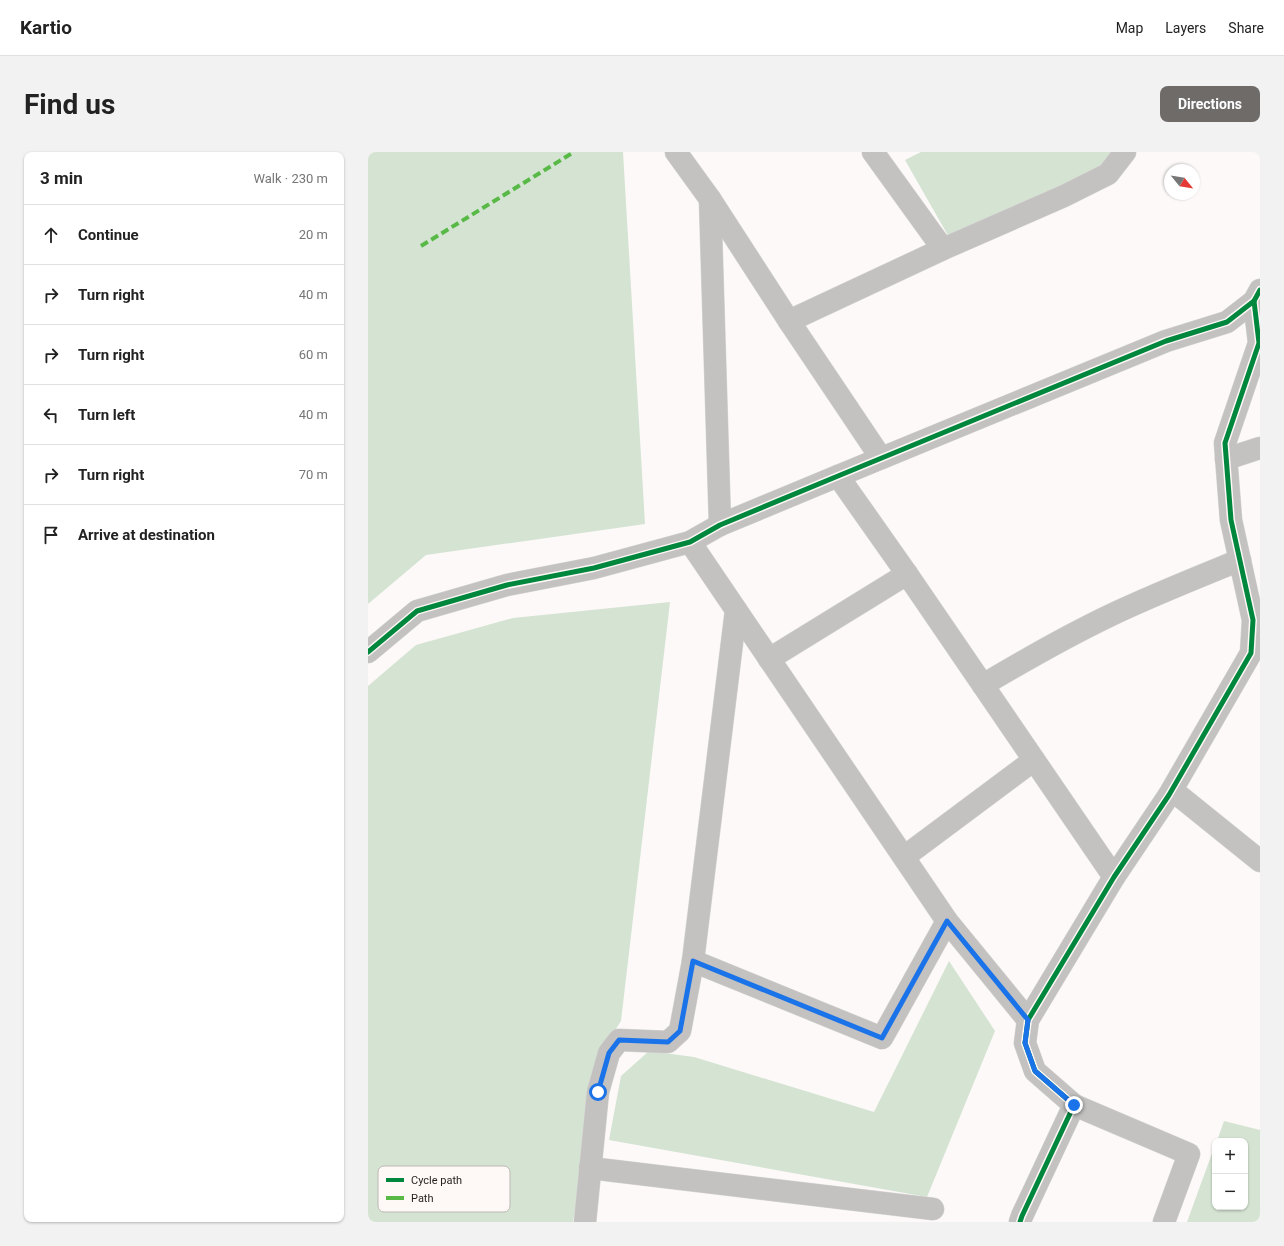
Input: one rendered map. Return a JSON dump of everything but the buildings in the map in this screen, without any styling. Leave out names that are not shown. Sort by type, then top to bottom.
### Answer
[{"type":"street","points":[[676,152],[710,199],[789,321],[881,458]]},
{"type":"street","points":[[873,152],[943,249]]},
{"type":"street","points":[[789,321],[943,249],[1064,196],[1108,174],[1125,152]]},
{"type":"street","points":[[710,199],[720,525]]},
{"type":"street","points":[[368,652],[417,612],[507,585],[594,568],[690,542],[720,525],[1166,341],[1227,322],[1257,295]]},
{"type":"street","points":[[1164,1222],[1189,1154],[1074,1105],[1035,1071],[1025,1043],[1028,1020],[1114,877],[1172,790],[1255,655],[1252,620],[1231,520],[1225,443],[1259,342],[1257,295]]},
{"type":"street","points":[[1226,459],[1260,448]]},
{"type":"street","points":[[838,476],[907,574],[1114,877]]},
{"type":"street","points":[[690,542],[947,921],[1028,1020]]},
{"type":"street","points":[[983,685],[1026,659],[1110,615],[1182,583],[1240,560]]},
{"type":"street","points":[[769,658],[907,574]]},
{"type":"street","points":[[585,1222],[598,1092],[609,1053],[619,1040],[668,1042],[680,1031],[693,961],[736,610]]},
{"type":"street","points":[[904,857],[1034,760]]},
{"type":"street","points":[[1172,790],[1260,861]]},
{"type":"street","points":[[693,961],[882,1038],[947,921]]},
{"type":"street","points":[[1020,1222],[1074,1105]]},
{"type":"street","points":[[590,1168],[933,1209]]},
{"type":"green space","points":[[368,152],[623,152],[645,524],[426,555],[368,604]]},
{"type":"green space","points":[[921,152],[1114,152],[1103,169],[950,239],[905,160]]},
{"type":"green space","points":[[670,602],[621,1021],[601,1052],[573,1222],[368,1222],[368,686],[416,645],[513,618]]},
{"type":"green space","points":[[949,961],[995,1031],[927,1197],[609,1140],[621,1076],[649,1051],[694,1057],[874,1112]]},
{"type":"green space","points":[[1224,1121],[1260,1130],[1260,1222],[1187,1222],[1212,1153],[1212,1210],[1248,1210],[1248,1138],[1218,1138]]},
{"type":"marked path","points":[[421,246],[574,152]]},
{"type":"cycle path","points":[[368,652],[417,611],[507,585],[594,568],[690,542],[720,525],[1166,341],[1227,322],[1254,301],[1260,290]]},
{"type":"cycle path","points":[[1020,1222],[1074,1105],[1035,1071],[1025,1043],[1028,1020],[1114,877],[1169,795],[1251,653],[1253,620],[1231,520],[1225,443],[1259,343],[1254,301]]},
{"type":"route","points":[[598,1092],[609,1053],[619,1040],[668,1042],[680,1031],[693,961],[882,1038],[947,921],[1028,1020],[1025,1043],[1035,1071],[1074,1105]]}]
